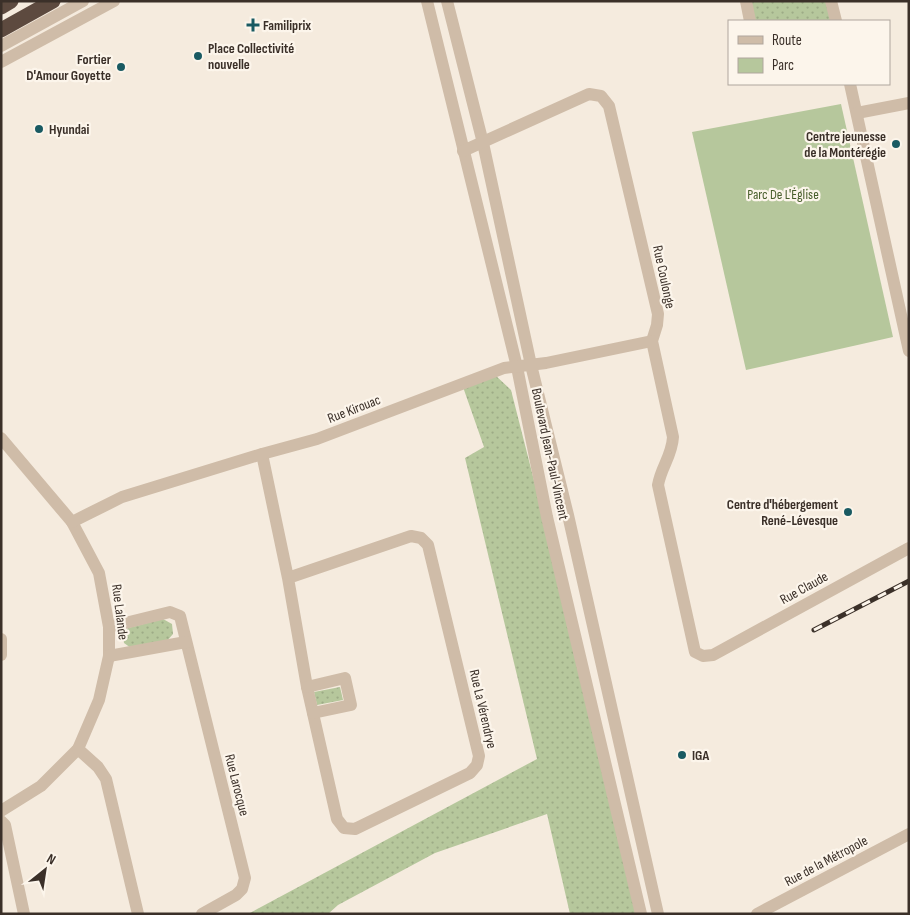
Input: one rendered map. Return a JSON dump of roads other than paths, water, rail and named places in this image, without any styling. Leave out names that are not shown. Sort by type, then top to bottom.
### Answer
[{"type":"highway","points":[[1,7],[11,1]]},
{"type":"highway","points":[[1,18],[32,1]]},
{"type":"highway","points":[[1,30],[53,1]]},
{"type":"street","points":[[1,46],[84,1]]},
{"type":"street","points":[[1,62],[114,1]]},
{"type":"street","name":"Boulevard Jean-Paul-Vincent","points":[[427,1],[516,367],[547,517],[641,914]]},
{"type":"street","name":"Boulevard Jean-Paul-Vincent","points":[[447,1],[483,143],[531,366],[568,515],[658,914]]},
{"type":"street","points":[[746,1],[750,20]]},
{"type":"street","points":[[831,1],[836,20]]},
{"type":"street","points":[[850,85],[909,351]]},
{"type":"street","name":"Rue Coulonge","points":[[463,151],[589,94],[602,96],[609,106],[658,314],[652,341],[673,437],[673,446],[660,473],[658,486],[695,652],[703,656],[713,655]]},
{"type":"street","points":[[857,113],[909,103]]},
{"type":"street","name":"Rue Kirouac","points":[[72,522],[122,497],[317,439],[504,368],[531,366],[652,341]]},
{"type":"street","name":"Rue Lalande","points":[[1,438],[72,522],[99,573],[109,627],[109,656],[99,700],[78,749],[41,786],[1,811]]},
{"type":"street","name":"Rue La Vérendrye","points":[[262,454],[288,578],[313,713],[337,819],[344,828],[355,829],[470,773],[477,765],[479,756],[428,545],[421,538],[411,536],[288,578]]},
{"type":"street","name":"Rue Claude","points":[[713,655],[909,548]]},
{"type":"street","name":"Rue Larocque","points":[[109,627],[170,612],[180,616],[245,878],[242,890],[236,896],[202,914]]},
{"type":"street","points":[[1,639],[1,655]]},
{"type":"street","points":[[109,656],[186,642]]},
{"type":"street","points":[[308,687],[345,678],[351,705],[313,713]]},
{"type":"street","points":[[597,728],[614,721]]},
{"type":"street","points":[[78,749],[98,767],[106,779],[138,914]]},
{"type":"street","points":[[1,820],[5,825],[24,914]]},
{"type":"street","name":"Rue de la Métropole","points":[[757,914],[909,834]]},
{"type":"railway","points":[[814,630],[909,581]]},
{"type":"place","name":"Familiprix","points":[[253,25]]},
{"type":"place","name":"Place Collectivité nouvelle","points":[[198,56]]},
{"type":"place","name":"Fortier D'Amour Goyette","points":[[121,67]]},
{"type":"place","name":"Hyundai","points":[[39,129]]},
{"type":"place","name":"Centre jeunesse de la Montérégie","points":[[896,144]]},
{"type":"place","name":"Centre d'hébergement René-Lévesque","points":[[848,512]]},
{"type":"place","name":"IGA","points":[[682,755]]},
{"type":"park label","name":"Parc De L'Église","points":[[783,194]]}]
